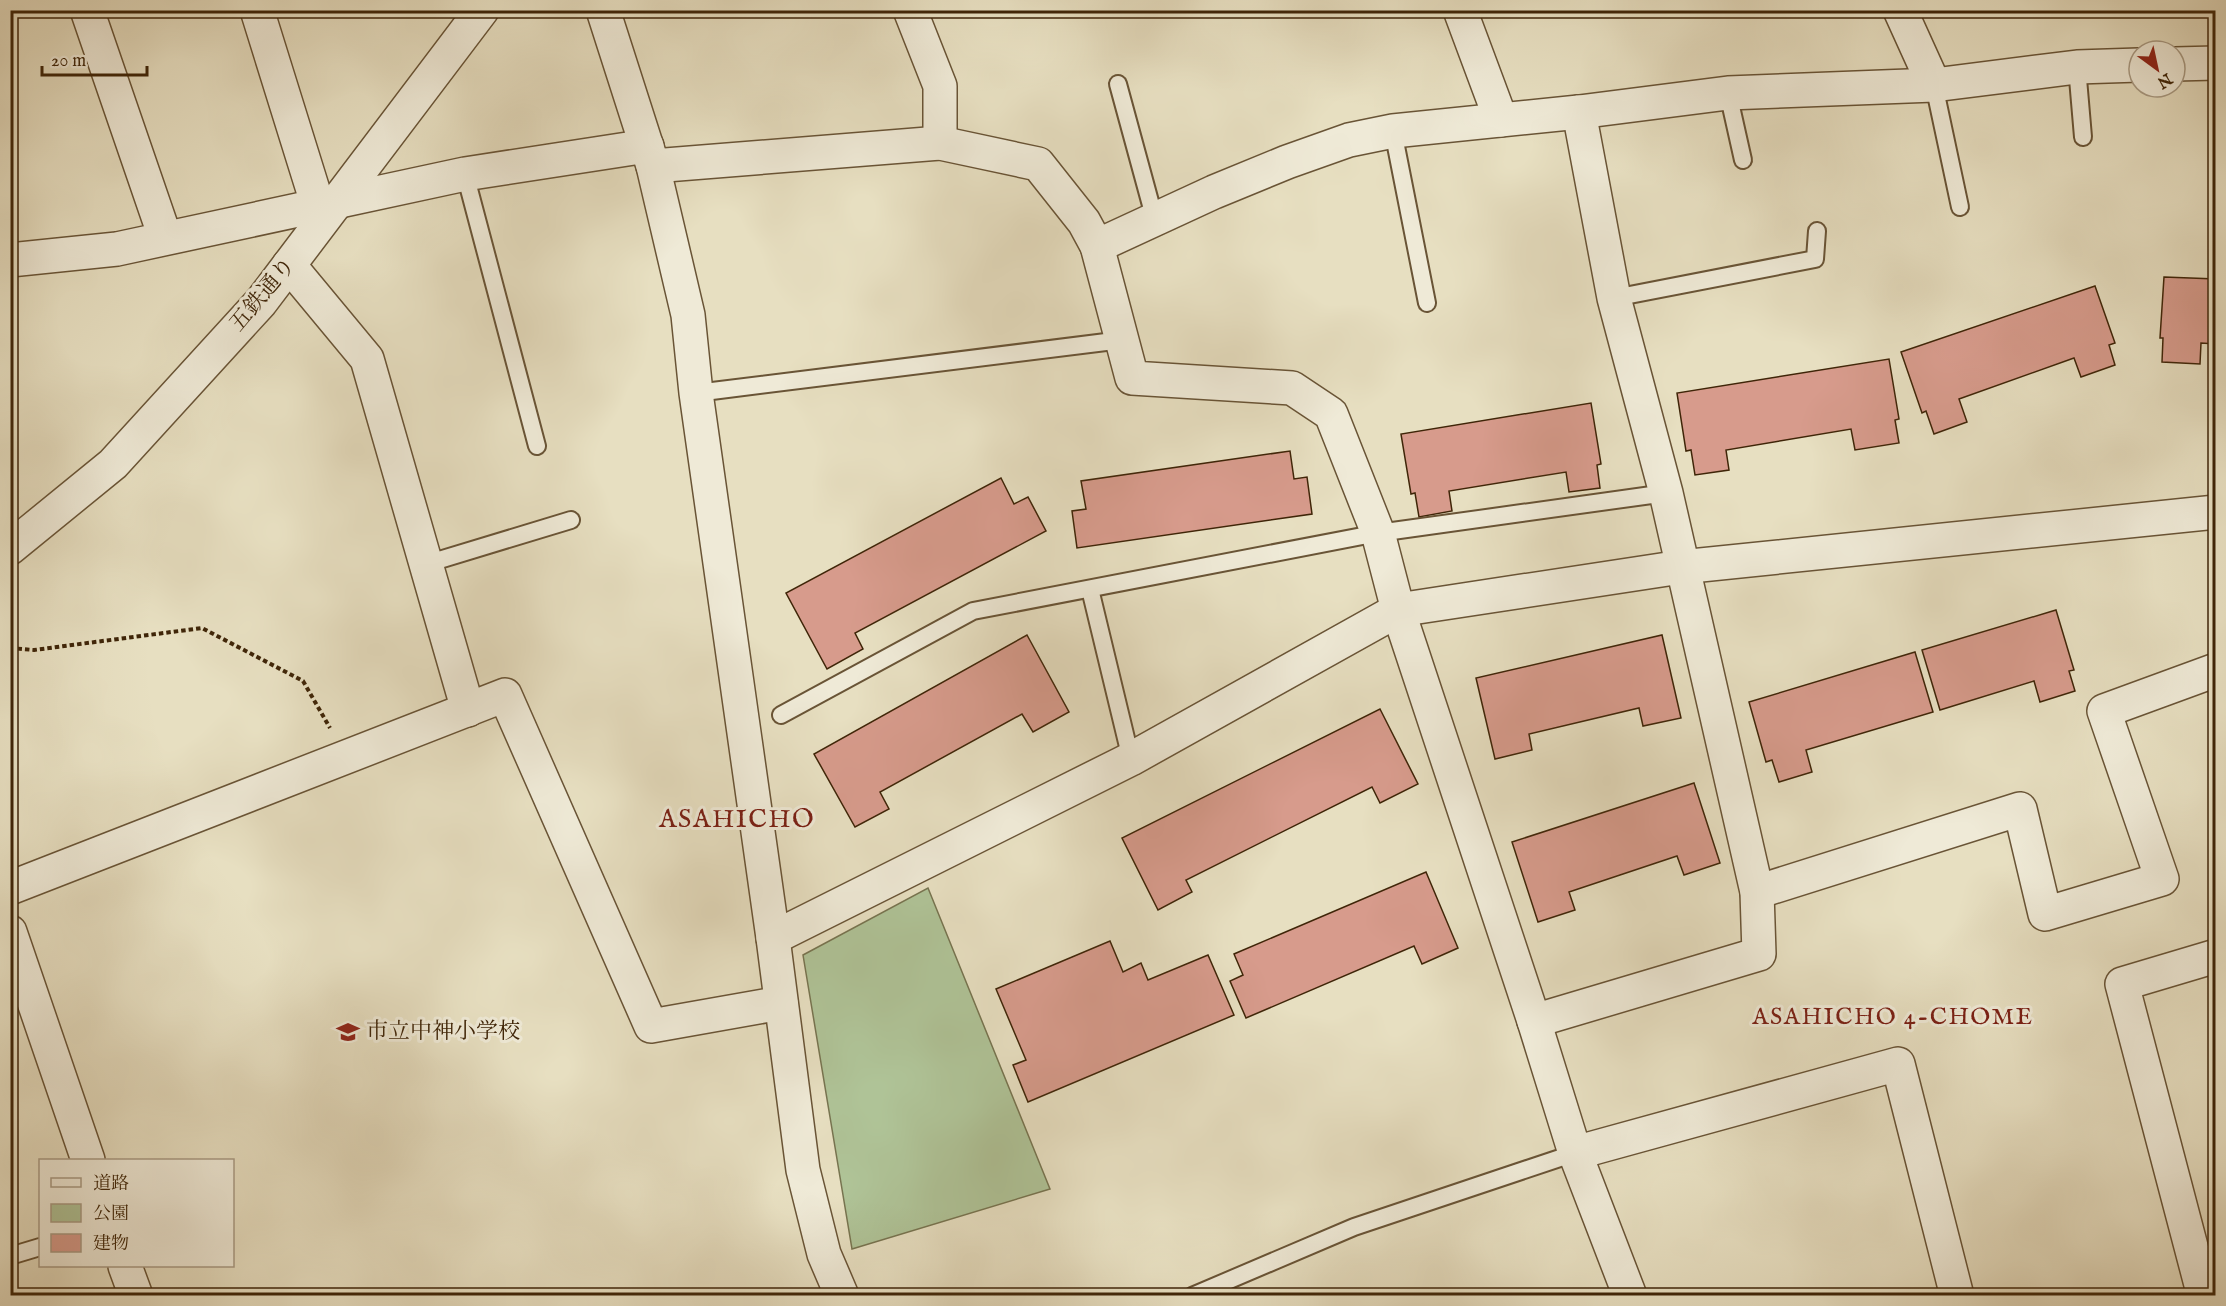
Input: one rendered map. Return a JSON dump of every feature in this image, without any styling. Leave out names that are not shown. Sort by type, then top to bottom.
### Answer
[{"type":"street","points":[[87,10],[165,237]]},
{"type":"street","points":[[257,10],[327,205]]},
{"type":"street","name":"五鉄通り","points":[[10,548],[112,464],[261,302],[290,265],[327,205],[482,10]]},
{"type":"street","points":[[603,10],[650,156],[688,315],[696,393],[773,938],[802,1170],[824,1254],[842,1296]]},
{"type":"street","points":[[910,10],[940,86],[940,143]]},
{"type":"street","points":[[1460,10],[1502,120]]},
{"type":"street","points":[[1900,10],[1934,85]]},
{"type":"street","points":[[2187,64],[2216,63]]},
{"type":"street","points":[[1097,246],[1214,192],[1287,162],[1349,140],[1393,131],[1579,112],[1728,93],[1934,85],[2078,67],[2127,65]]},
{"type":"street","points":[[1534,1021],[1759,954],[1757,892],[1681,567],[1666,493],[1614,298],[1579,112]]},
{"type":"street","points":[[10,260],[117,249],[465,174],[650,156],[940,143],[1038,164],[1084,222],[1097,246],[1132,378],[1292,388],[1331,414],[1378,533],[1398,610],[1534,1021],[1575,1153],[1630,1296]]},
{"type":"street","points":[[290,265],[367,359],[468,710]]},
{"type":"street","points":[[773,938],[1131,759],[1398,610],[1681,567],[2216,512]]},
{"type":"street","points":[[1757,892],[2020,809],[2045,914],[2162,879],[2104,711],[2216,669]]},
{"type":"street","points":[[10,888],[505,695],[651,1026],[781,1003]]},
{"type":"street","points":[[10,932],[87,1159]]},
{"type":"street","points":[[2204,1296],[2122,984],[2216,956]]},
{"type":"street","points":[[1575,1153],[1898,1064],[1957,1296]]},
{"type":"street","points":[[125,1267],[136,1296]]},
{"type":"lane","points":[[2078,67],[2083,137]]},
{"type":"lane","points":[[1118,84],[1155,220]]},
{"type":"lane","points":[[1934,85],[1960,207]]},
{"type":"lane","points":[[1728,93],[1743,160]]},
{"type":"lane","points":[[1393,131],[1427,303]]},
{"type":"lane","points":[[465,174],[537,446]]},
{"type":"lane","points":[[1614,298],[1815,259],[1817,231]]},
{"type":"lane","points":[[696,393],[1122,340]]},
{"type":"lane","points":[[781,715],[973,611],[1378,533],[1666,493]]},
{"type":"lane","points":[[426,564],[571,520]]},
{"type":"lane","points":[[1090,589],[1131,759]]},
{"type":"lane","points":[[1192,1296],[1354,1227],[1575,1153]]},
{"type":"lane","points":[[10,1256],[39,1247]]},
{"type":"path","points":[[10,648],[34,650],[202,628],[303,681],[346,757]]},
{"type":"green space","points":[[928,888],[1050,1189],[852,1249],[803,955]]},
{"type":"building","points":[[2164,277],[2216,279],[2216,344],[2201,343],[2200,364],[2162,362],[2163,338],[2160,338]]},
{"type":"building","points":[[2095,286],[2115,343],[2109,345],[2115,365],[2081,377],[2074,358],[1959,399],[1967,422],[1934,434],[1926,411],[1922,413],[1901,352]]},
{"type":"building","points":[[1889,359],[1899,419],[1895,420],[1899,443],[1855,450],[1851,429],[1726,450],[1729,470],[1695,475],[1691,450],[1686,451],[1677,393]]},
{"type":"building","points":[[1591,403],[1601,464],[1597,465],[1600,488],[1569,492],[1566,472],[1449,491],[1452,511],[1419,517],[1415,493],[1411,494],[1401,434]]},
{"type":"building","points":[[1290,451],[1294,479],[1307,477],[1312,514],[1077,548],[1072,511],[1086,509],[1081,481]]},
{"type":"building","points":[[1001,478],[1014,504],[1028,497],[1046,531],[855,633],[863,649],[827,669],[786,593]]},
{"type":"building","points":[[2056,610],[2074,670],[2069,671],[2075,691],[2040,702],[2034,681],[1940,710],[1922,650]]},
{"type":"building","points":[[1027,635],[1069,712],[1033,732],[1022,714],[880,792],[889,809],[855,827],[814,754]]},
{"type":"building","points":[[1662,635],[1681,718],[1643,726],[1639,708],[1529,734],[1532,750],[1495,759],[1476,678]]},
{"type":"building","points":[[1915,652],[1933,712],[1806,750],[1812,772],[1779,782],[1772,760],[1766,762],[1749,702]]},
{"type":"building","points":[[1380,709],[1418,784],[1380,803],[1372,787],[1186,880],[1192,892],[1158,910],[1122,838]]},
{"type":"building","points":[[1694,783],[1720,863],[1684,875],[1677,856],[1569,892],[1575,910],[1538,922],[1512,842]]},
{"type":"building","points":[[1426,872],[1458,948],[1422,964],[1414,946],[1246,1018],[1230,981],[1243,975],[1234,954]]},
{"type":"building","points":[[1110,941],[1123,972],[1141,963],[1148,980],[1208,955],[1234,1015],[1028,1102],[1013,1065],[1026,1060],[996,989]]},
{"type":"place","name":"市立中神小学校","points":[[348,1032]]},
{"type":"district","name":"ASAHICHO","points":[[737,819]]},
{"type":"district","name":"ASAHICHO 4-CHOME","points":[[1893,1017]]}]
